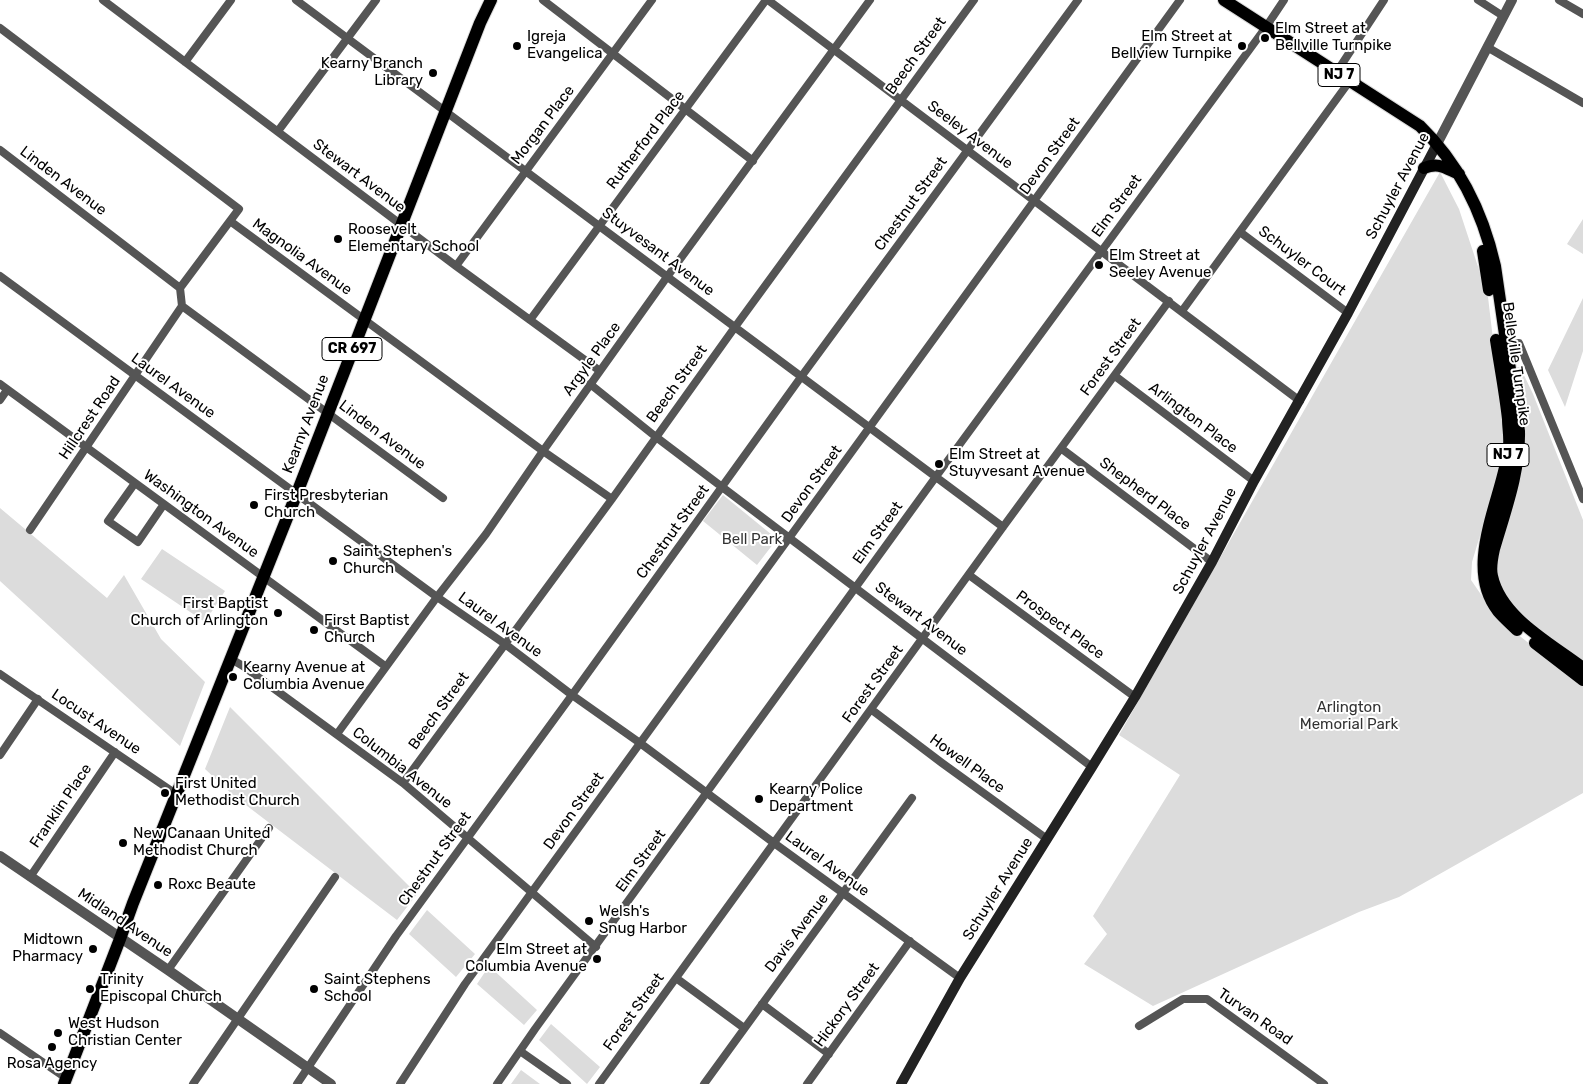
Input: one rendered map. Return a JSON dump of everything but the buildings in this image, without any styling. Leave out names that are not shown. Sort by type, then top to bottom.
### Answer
[{"type":"main road","name":"Kearny Avenue","points":[[65,1081],[133,903],[297,493],[480,22],[491,0]]},
{"type":"main road","name":"Belleville Turnpike","points":[[1224,0],[1349,82],[1413,121],[1437,144],[1459,174],[1478,212],[1495,266],[1519,431],[1515,476],[1494,550],[1492,577],[1501,598],[1519,620],[1583,668]]},
{"type":"main road","name":"Schuyler Avenue","points":[[901,1084],[960,978],[1092,767],[1212,562],[1348,313],[1437,144]]},
{"type":"main road","points":[[1424,168],[1439,165],[1459,174]]},
{"type":"main road","name":"Belleville Turnpike","points":[[1466,188],[1485,258],[1506,401],[1510,443],[1484,554],[1485,582],[1490,597],[1498,611],[1520,632],[1583,680]]},
{"type":"street","name":"Stewart Avenue","points":[[104,0],[456,266],[600,370]]},
{"type":"street","points":[[185,62],[231,0]]},
{"type":"street","name":"Stuyvesant Avenue","points":[[296,0],[1003,527]]},
{"type":"street","points":[[278,131],[376,0]]},
{"type":"street","points":[[542,0],[753,161]]},
{"type":"street","name":"Morgan Place","points":[[456,266],[652,0]]},
{"type":"street","name":"Seeley Avenue","points":[[767,0],[1300,401]]},
{"type":"street","name":"Rutherford Place","points":[[530,320],[767,0]]},
{"type":"street","name":"Argyle Place","points":[[337,734],[437,597],[486,534],[600,370],[870,0]]},
{"type":"street","name":"Beech Street","points":[[403,783],[612,500],[656,436],[974,0]]},
{"type":"street","name":"Chestnut Street","points":[[297,1084],[396,936],[572,696],[801,377],[1078,0]]},
{"type":"street","name":"Devon Street","points":[[400,1084],[466,984],[531,893],[1180,0]]},
{"type":"street","name":"Elm Street","points":[[497,1084],[935,478],[1284,0]]},
{"type":"street","points":[[1336,73],[1384,0]]},
{"type":"street","points":[[1478,0],[1503,16]]},
{"type":"street","name":"Schuyler Avenue","points":[[1437,144],[1512,0]]},
{"type":"street","points":[[1559,0],[1583,14]]},
{"type":"street","name":"Magnolia Avenue","points":[[0,28],[239,209],[230,221],[612,500]]},
{"type":"street","points":[[1486,47],[1583,102]]},
{"type":"street","points":[[1182,311],[1349,82]]},
{"type":"street","name":"Linden Avenue","points":[[0,150],[180,288]]},
{"type":"street","points":[[182,306],[180,288],[230,221]]},
{"type":"street","name":"Schuyler Court","points":[[1240,232],[1348,313]]},
{"type":"street","name":"Laurel Avenue","points":[[0,276],[960,978]]},
{"type":"street","name":"Forest Street","points":[[599,1084],[1169,301]]},
{"type":"street","name":"Linden Avenue","points":[[182,306],[443,498]]},
{"type":"street","name":"Hillcrest Road","points":[[30,530],[182,306]]},
{"type":"street","name":"Belleville Turnpike","points":[[1506,344],[1519,343],[1583,499]]},
{"type":"street","name":"Arlington Place","points":[[1115,376],[1254,482]]},
{"type":"street","name":"Washington Avenue","points":[[0,384],[386,666]]},
{"type":"street","name":"Stewart Avenue","points":[[590,384],[1092,767]]},
{"type":"street","points":[[0,400],[7,390]]},
{"type":"street","name":"Shepherd Place","points":[[1062,449],[1212,562]]},
{"type":"street","points":[[135,483],[108,521],[138,542],[164,504]]},
{"type":"street","name":"Prospect Place","points":[[969,575],[1134,697]]},
{"type":"street","name":"Columbia Avenue","points":[[231,659],[403,783],[596,947]]},
{"type":"street","name":"Locust Avenue","points":[[0,674],[176,794]]},
{"type":"street","points":[[0,755],[38,699]]},
{"type":"street","name":"Howell Place","points":[[872,710],[942,764],[1047,839]]},
{"type":"street","name":"Franklin Place","points":[[30,877],[115,752]]},
{"type":"street","name":"Davis Avenue","points":[[704,1084],[912,798]]},
{"type":"street","points":[[168,970],[269,828]]},
{"type":"street","name":"Midland Avenue","points":[[0,856],[331,1084]]},
{"type":"street","points":[[193,1084],[335,877]]},
{"type":"street","name":"Hickory Street","points":[[807,1084],[910,941]]},
{"type":"street","points":[[676,978],[744,1028]]},
{"type":"street","name":"Turvan Road","points":[[1139,1026],[1183,999],[1207,999],[1324,1084]]},
{"type":"street","points":[[762,1004],[829,1054]]},
{"type":"street","points":[[0,1033],[65,1081]]},
{"type":"street","points":[[520,1051],[567,1084]]},
{"type":"green space","name":"Arlington Memorial Park","points":[[1440,172],[1459,209],[1488,297],[1505,441],[1503,459],[1472,562],[1471,580],[1493,612],[1521,637],[1583,686],[1583,793],[1399,897],[1359,912],[1153,1006],[1084,964],[1107,934],[1093,916],[1180,775],[1119,735]]},
{"type":"green space","points":[[1583,219],[1583,254],[1567,244]]},
{"type":"green space","points":[[1583,298],[1583,351],[1565,407],[1548,370]]},
{"type":"green space","points":[[1520,367],[1533,394],[1583,520],[1583,664],[1534,628],[1504,594],[1498,580],[1495,561],[1514,368]]},
{"type":"green space","name":"Bell Park","points":[[723,495],[777,539],[757,565],[703,521]]},
{"type":"green space","points":[[0,508],[107,598],[124,575],[161,639],[205,682],[180,746],[0,581]]},
{"type":"green space","points":[[162,549],[225,591],[205,622],[141,579]]},
{"type":"green space","points":[[230,707],[417,894],[397,920],[234,796],[205,769]]},
{"type":"green space","points":[[427,910],[475,954],[456,977],[409,934]]},
{"type":"green space","points":[[489,966],[537,1010],[524,1025],[477,984]]},
{"type":"green space","points":[[551,1024],[600,1067],[587,1084],[539,1040]]},
{"type":"green space","points":[[521,1070],[540,1084],[511,1084]]},
{"type":"place","name":"Elm Street at Bellville Turnpike","points":[[1265,38]]},
{"type":"place","name":"Igreja Evangelica","points":[[517,46]]},
{"type":"place","name":"Elm Street at Bellview Turnpike","points":[[1242,46]]},
{"type":"place","name":"Kearny Branch Library","points":[[433,73]]},
{"type":"place","name":"Roosevelt Elementary School","points":[[338,239]]},
{"type":"place","name":"Elm Street at Seeley Avenue","points":[[1099,265]]},
{"type":"place","name":"Elm Street at Stuyvesant Avenue","points":[[939,464]]},
{"type":"place","name":"First Presbyterian Church","points":[[254,505]]},
{"type":"place","name":"Saint Stephen's Church","points":[[333,561]]},
{"type":"place","name":"First Baptist Church of Arlington","points":[[278,613]]},
{"type":"place","name":"First Baptist Church","points":[[314,630]]},
{"type":"place","name":"Kearny Avenue at Columbia Avenue","points":[[233,677]]},
{"type":"place","name":"First United Methodist Church","points":[[165,793]]},
{"type":"place","name":"Kearny Police Department","points":[[759,799]]},
{"type":"place","name":"New Canaan United Methodist Church","points":[[123,843]]},
{"type":"place","name":"Roxc Beaute","points":[[158,885]]},
{"type":"place","name":"Welsh's Snug Harbor","points":[[589,921]]},
{"type":"place","name":"Midtown Pharmacy","points":[[93,949]]},
{"type":"place","name":"Elm Street at Columbia Avenue","points":[[597,959]]},
{"type":"place","name":"Trinity Episcopal Church","points":[[90,989]]},
{"type":"place","name":"Saint Stephens School","points":[[314,989]]},
{"type":"place","name":"West Hudson Christian Center","points":[[58,1033]]},
{"type":"place","name":"Rosa Agency","points":[[52,1047]]}]
